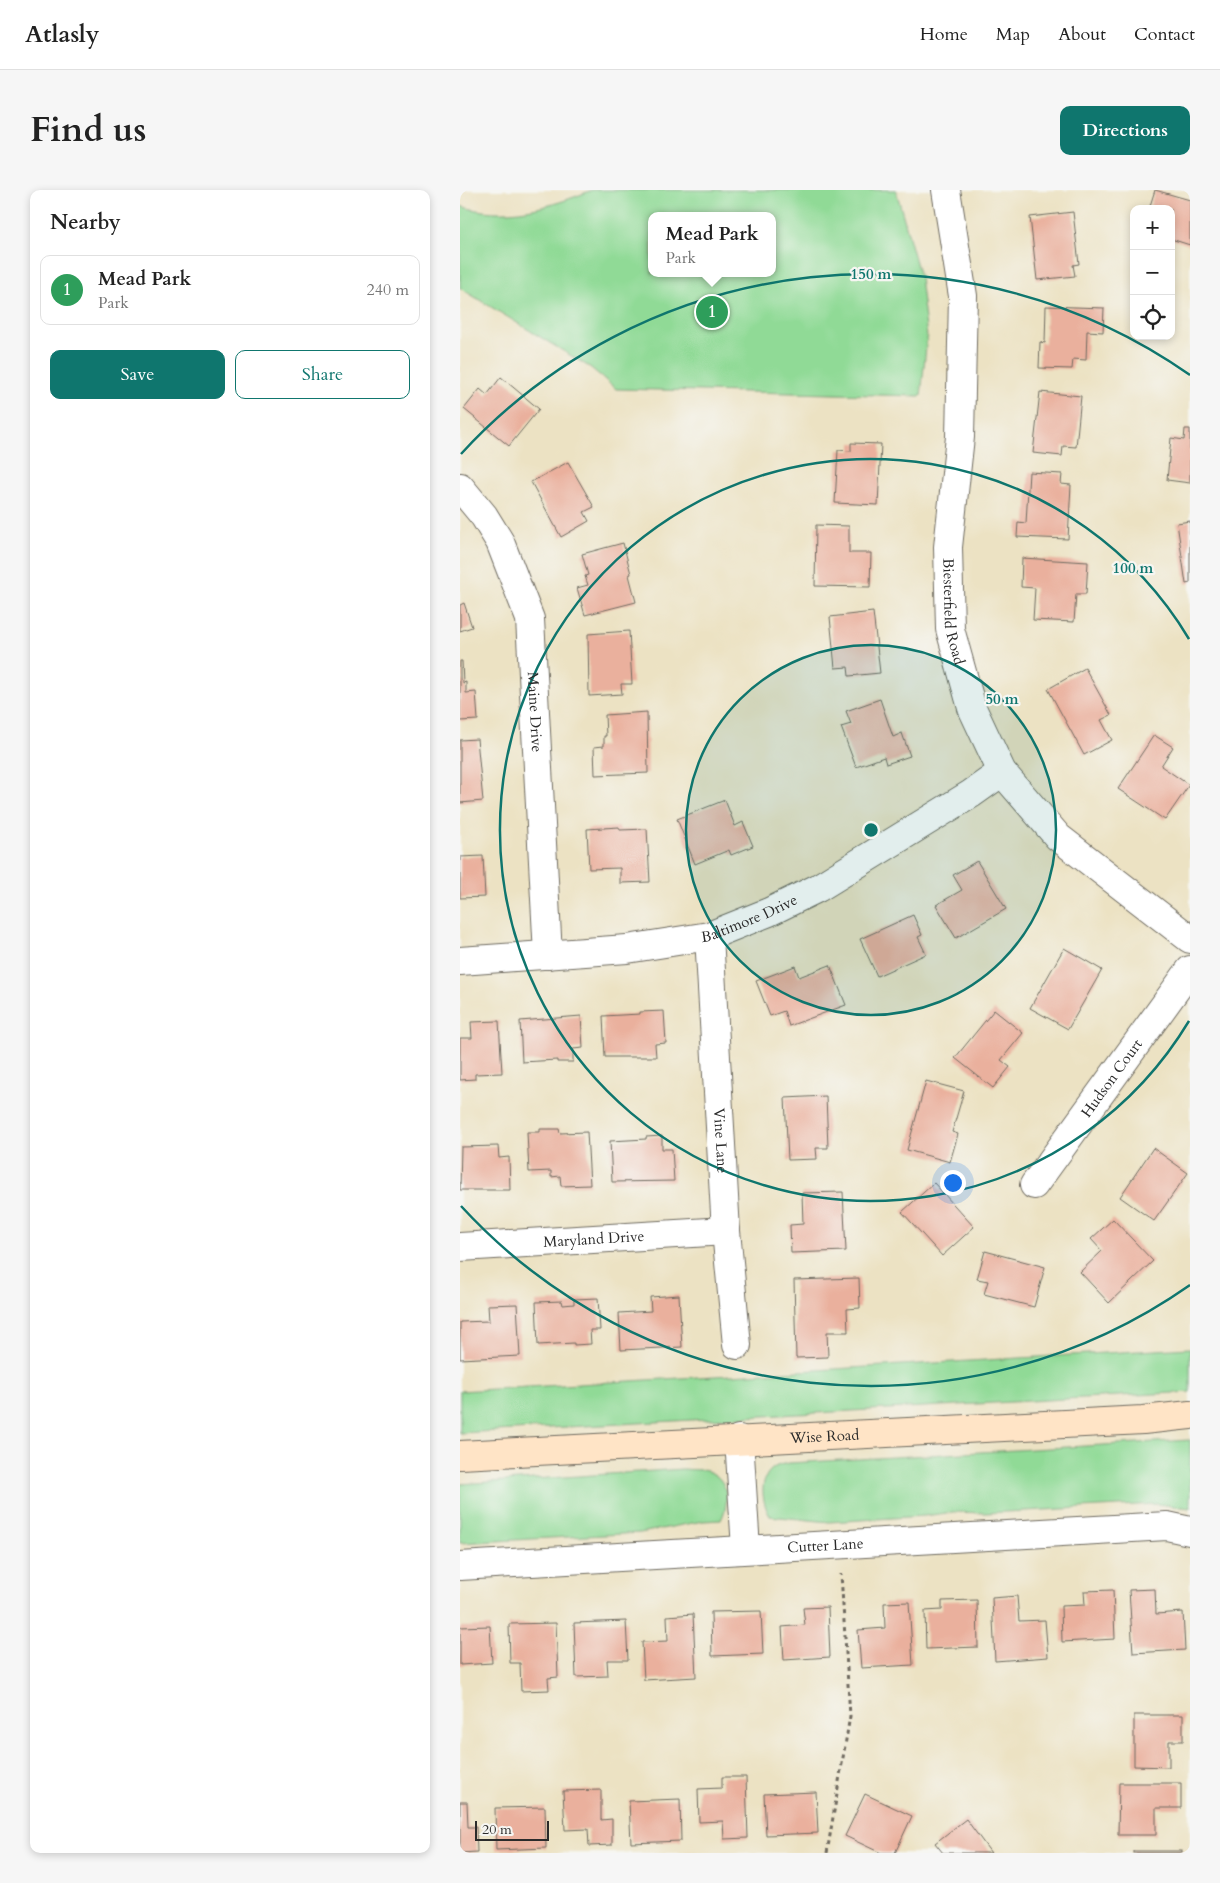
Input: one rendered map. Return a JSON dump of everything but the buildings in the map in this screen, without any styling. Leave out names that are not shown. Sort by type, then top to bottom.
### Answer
[{"type":"street","name":"Biesterfield Road","points":[[946,190],[963,296],[960,437],[948,546],[950,629],[972,708],[1002,772],[1058,837],[1190,939]]},
{"type":"street","name":"Maine Drive","points":[[460,487],[484,516],[500,542],[530,619],[548,955]]},
{"type":"street","name":"Baltimore Drive","points":[[460,961],[627,949],[709,936],[769,912],[818,888],[970,794],[1002,772]]},
{"type":"street","name":"Vine Lane","points":[[709,936],[726,1231],[738,1345]]},
{"type":"street","name":"Hudson Court","points":[[1034,1185],[1190,970]]},
{"type":"street","name":"Maryland Drive","points":[[460,1247],[726,1231]]},
{"type":"street","name":"Wise Road","points":[[460,1455],[1143,1420],[1190,1415]]},
{"type":"street","points":[[739,1440],[746,1549]]},
{"type":"street","name":"Cutter Lane","points":[[460,1566],[1167,1526],[1190,1531]]},
{"type":"path","points":[[827,1853],[850,1716],[841,1574]]},
{"type":"green space","points":[[592,190],[896,190],[920,277],[927,337],[921,396],[616,389],[591,368],[460,288],[460,206],[477,210],[510,212],[543,207]]},
{"type":"green space","points":[[1190,1348],[1190,1392],[460,1433],[460,1391]]},
{"type":"green space","points":[[1190,1440],[1190,1508],[1157,1504],[986,1513],[954,1512],[924,1516],[829,1522],[770,1516],[763,1496],[764,1482],[771,1470],[777,1466],[789,1463]]},
{"type":"green space","points":[[683,1469],[707,1471],[720,1479],[726,1491],[726,1506],[721,1520],[703,1521],[640,1533],[460,1543],[460,1484]]},
{"type":"place","name":"Mead Park","points":[[712,312]]}]
